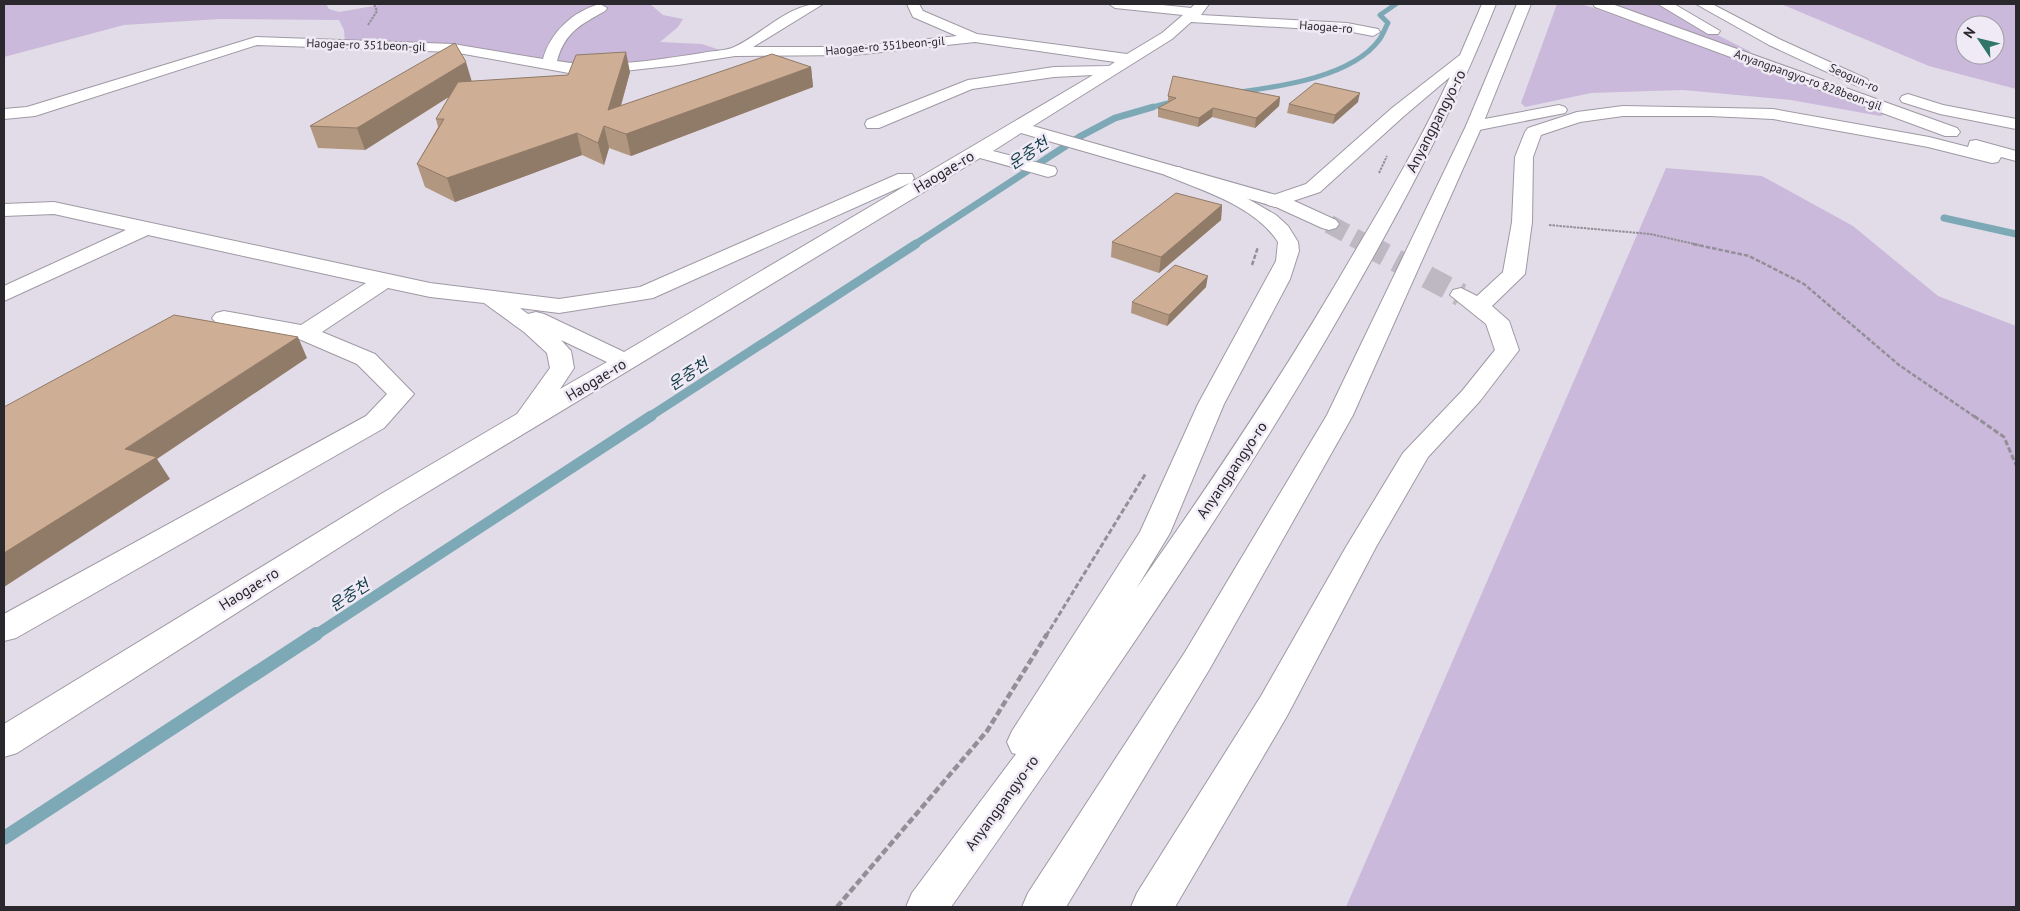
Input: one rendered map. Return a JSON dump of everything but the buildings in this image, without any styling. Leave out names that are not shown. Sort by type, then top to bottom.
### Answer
[{"type":"street","name":"Haogae-ro 351beon-gil","points":[[735,52],[816,4]]},
{"type":"street","name":"Haogae-ro 351beon-gil","points":[[913,4],[918,14],[975,38]]},
{"type":"street","points":[[1115,4],[1196,11]]},
{"type":"street","name":"Anyangpangyo-ro","points":[[927,907],[1130,624],[1284,392],[1391,209],[1470,53],[1489,4]]},
{"type":"street","points":[[1043,907],[1197,661],[1340,415],[1474,126],[1524,4]]},
{"type":"street","name":"Anyangpangyo-ro 828beon-gil","points":[[1600,4],[2016,156]]},
{"type":"street","points":[[1665,4],[1717,32],[1846,94]]},
{"type":"street","name":"Seogun-ro","points":[[1703,4],[1774,42],[1884,91],[1940,109],[2016,124]]},
{"type":"street","points":[[549,65],[553,46],[561,32],[600,8]]},
{"type":"street","name":"Haogae-ro","points":[[4,742],[391,501],[1112,70],[1167,36],[1196,11],[1373,32]]},
{"type":"street","name":"Haogae-ro 351beon-gil","points":[[4,114],[28,112],[256,41],[453,48],[569,68],[615,68],[735,52],[853,51],[975,38],[1129,59]]},
{"type":"street","points":[[1003,55],[1019,44]]},
{"type":"street","points":[[1275,201],[1313,188],[1398,112],[1470,53]]},
{"type":"street","points":[[873,124],[992,75],[1073,70],[1112,70]]},
{"type":"street","points":[[1474,126],[1616,100],[1699,96],[1758,101],[1862,116],[2016,156]]},
{"type":"street","points":[[1152,907],[1274,706],[1360,547],[1417,453],[1471,396],[1507,350],[1496,321],[1470,300],[1514,274],[1522,222],[1524,157],[1534,132],[1577,117],[1623,111],[1710,111],[1773,114],[1929,142],[1992,158]]},
{"type":"street","points":[[4,210],[54,208],[430,290],[559,306],[645,293],[1018,127],[1275,201],[1330,224]]},
{"type":"street","points":[[977,152],[1048,171]]},
{"type":"street","points":[[923,907],[1155,533],[1211,404],[1279,279],[1288,258],[1288,243],[1268,218],[1222,193],[1172,171]]},
{"type":"street","points":[[4,294],[148,227]]},
{"type":"street","points":[[735,253],[778,270]]},
{"type":"street","points":[[4,285],[43,276]]},
{"type":"street","points":[[305,333],[385,280]]},
{"type":"street","points":[[490,298],[626,362]]},
{"type":"street","points":[[490,298],[532,327],[559,351],[562,368],[525,422]]},
{"type":"street","points":[[4,629],[375,422],[401,394],[366,359],[305,333],[224,318]]},
{"type":"path","points":[[1522,222],[1650,234],[1749,256],[1804,284],[1899,365],[2004,437],[2016,465]]},
{"type":"shaded area","points":[[4,4],[326,4],[329,9],[339,12],[385,4],[650,4],[663,15],[683,19],[678,27],[660,42],[702,44],[726,52],[678,61],[569,68],[453,48],[345,43],[344,30],[339,20],[219,19],[124,25],[4,57]]},
{"type":"shaded area","points":[[1557,4],[1580,4],[1594,8],[1887,114],[1880,116],[1791,100],[1683,90],[1591,93],[1525,107],[1521,103]]},
{"type":"shaded area","points":[[1612,4],[1656,4],[1751,52],[1746,53]]},
{"type":"shaded area","points":[[1781,4],[2016,4],[2016,89],[1929,66]]},
{"type":"shaded area","points":[[1666,168],[1762,176],[1853,226],[1938,296],[2016,326],[2016,907],[1346,907]]},
{"type":"waterway","name":"운중천","points":[[1233,93],[1291,84],[1332,72],[1350,63],[1366,53],[1379,40],[1388,23],[1380,15],[1396,4]]},
{"type":"waterway","name":"운중천","points":[[1149,108],[1179,100]]},
{"type":"waterway","name":"운중천","points":[[914,245],[1081,136],[1115,118],[1153,107]]},
{"type":"waterway","points":[[1944,218],[2016,234]]},
{"type":"waterway","name":"운중천","points":[[649,417],[916,244]]},
{"type":"waterway","name":"운중천","points":[[314,636],[651,416]]},
{"type":"waterway","name":"운중천","points":[[4,838],[316,634]]},
{"type":"tunnel","points":[[1329,224],[1368,245]]},
{"type":"tunnel","points":[[1365,244],[1461,295]]}]
